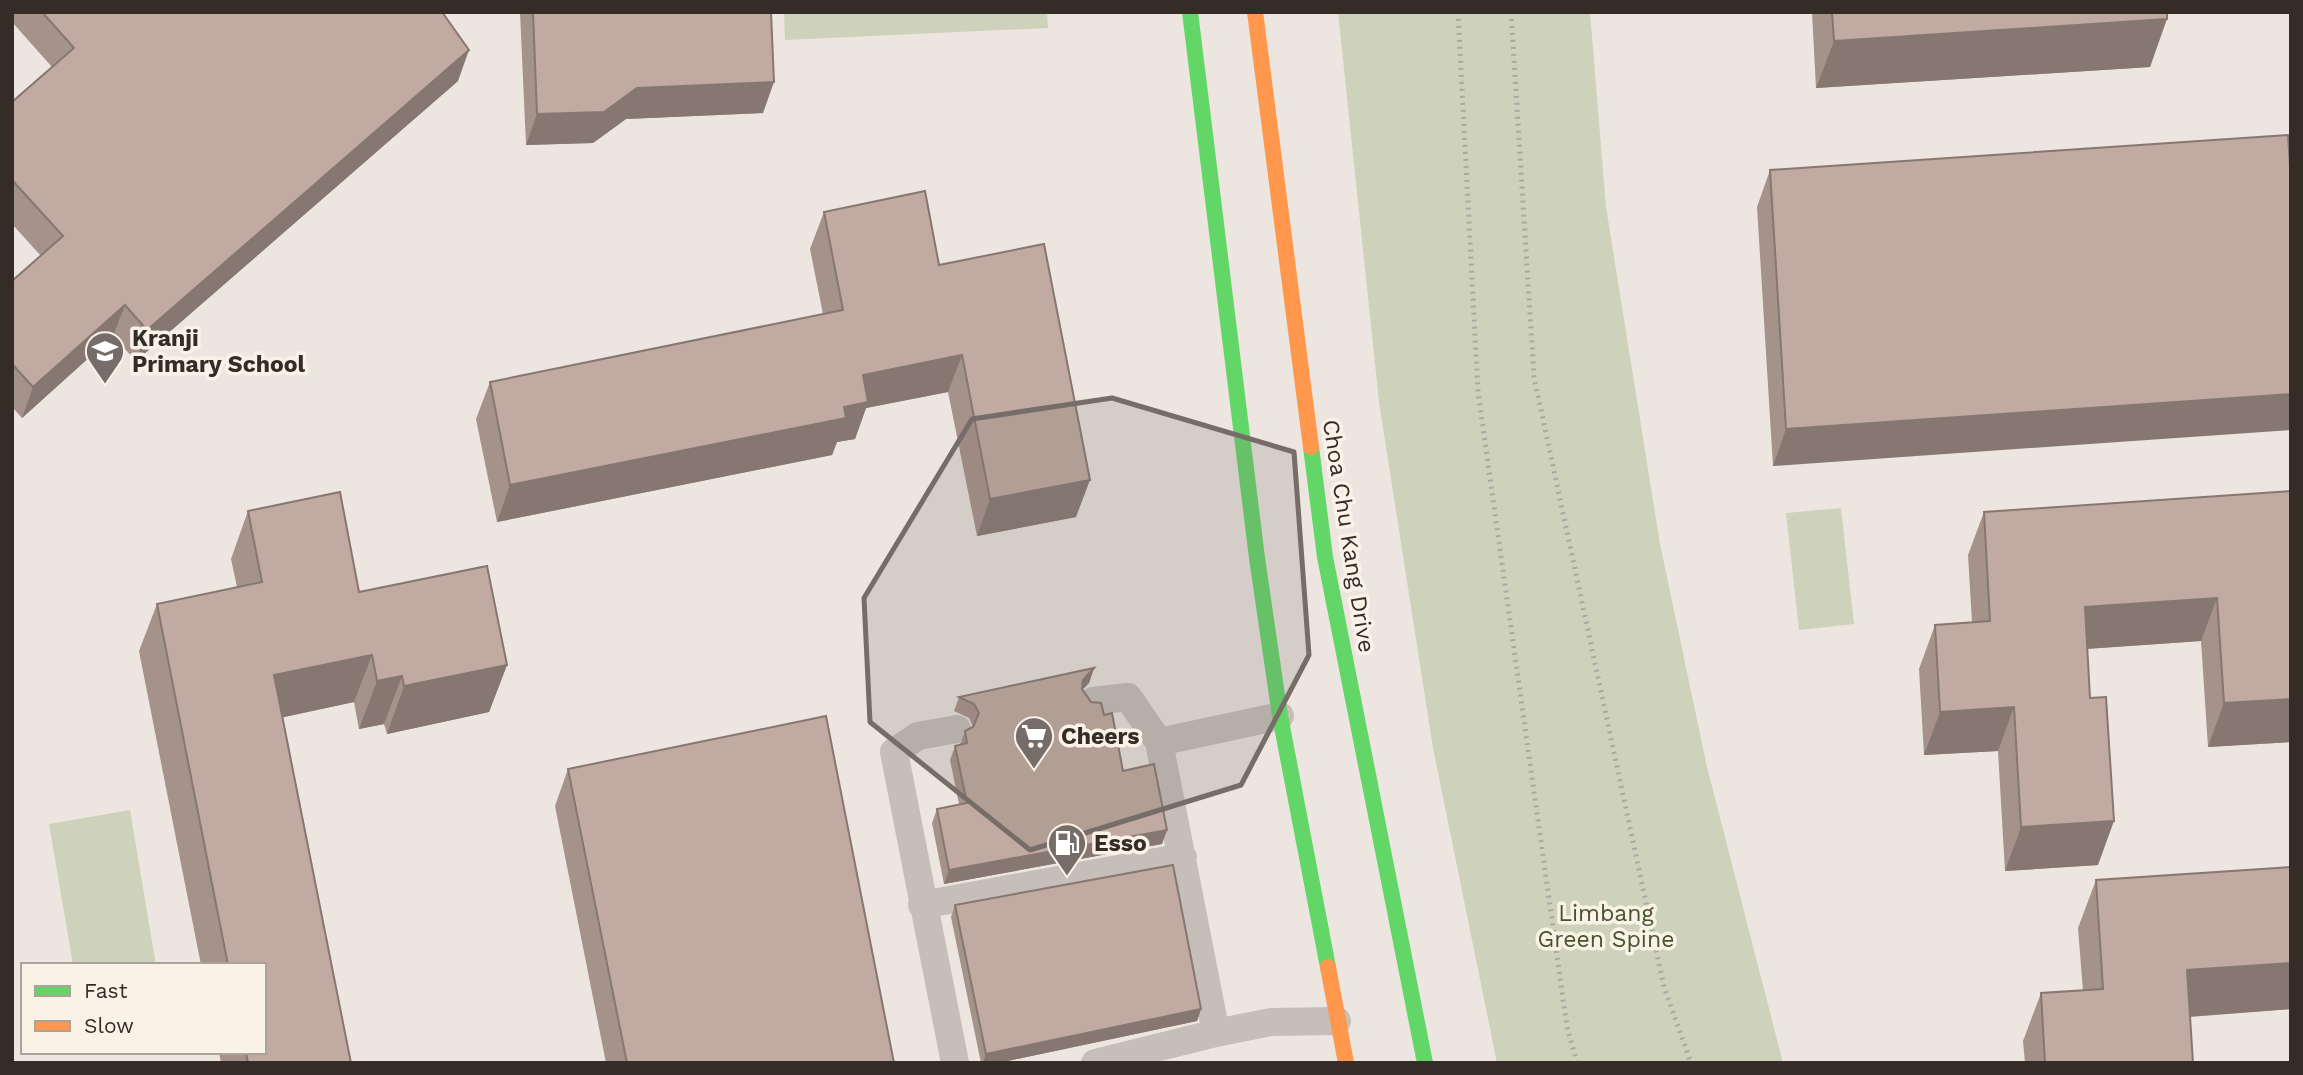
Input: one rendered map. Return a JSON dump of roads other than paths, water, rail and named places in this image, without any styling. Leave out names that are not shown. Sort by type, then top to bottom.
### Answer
[{"type":"main road","points":[[1190,12],[1257,558],[1280,716],[1346,1063]]},
{"type":"main road","name":"Choa Chu Kang Drive","points":[[1255,12],[1325,557],[1425,1063]]},
{"type":"lane","points":[[1093,701],[1128,697],[1159,743],[1216,1033]]},
{"type":"lane","points":[[1159,743],[1280,716]]},
{"type":"lane","points":[[955,1063],[894,752],[918,736],[957,729]]},
{"type":"lane","points":[[922,905],[1182,857]]},
{"type":"lane","points":[[1095,1063],[1271,1022],[1337,1021]]},
{"type":"railway","points":[[1458,12],[1478,392],[1567,1027],[1577,1063]]},
{"type":"railway","points":[[1511,12],[1534,377],[1664,987],[1691,1063]]},
{"type":"place","name":"Kranji Primary School","points":[[105,385]]},
{"type":"place","name":"Cheers","points":[[1034,770]]},
{"type":"place","name":"Esso","points":[[1067,877]]},
{"type":"park label","name":"Limbang Green Spine","points":[[1606,926]]}]
